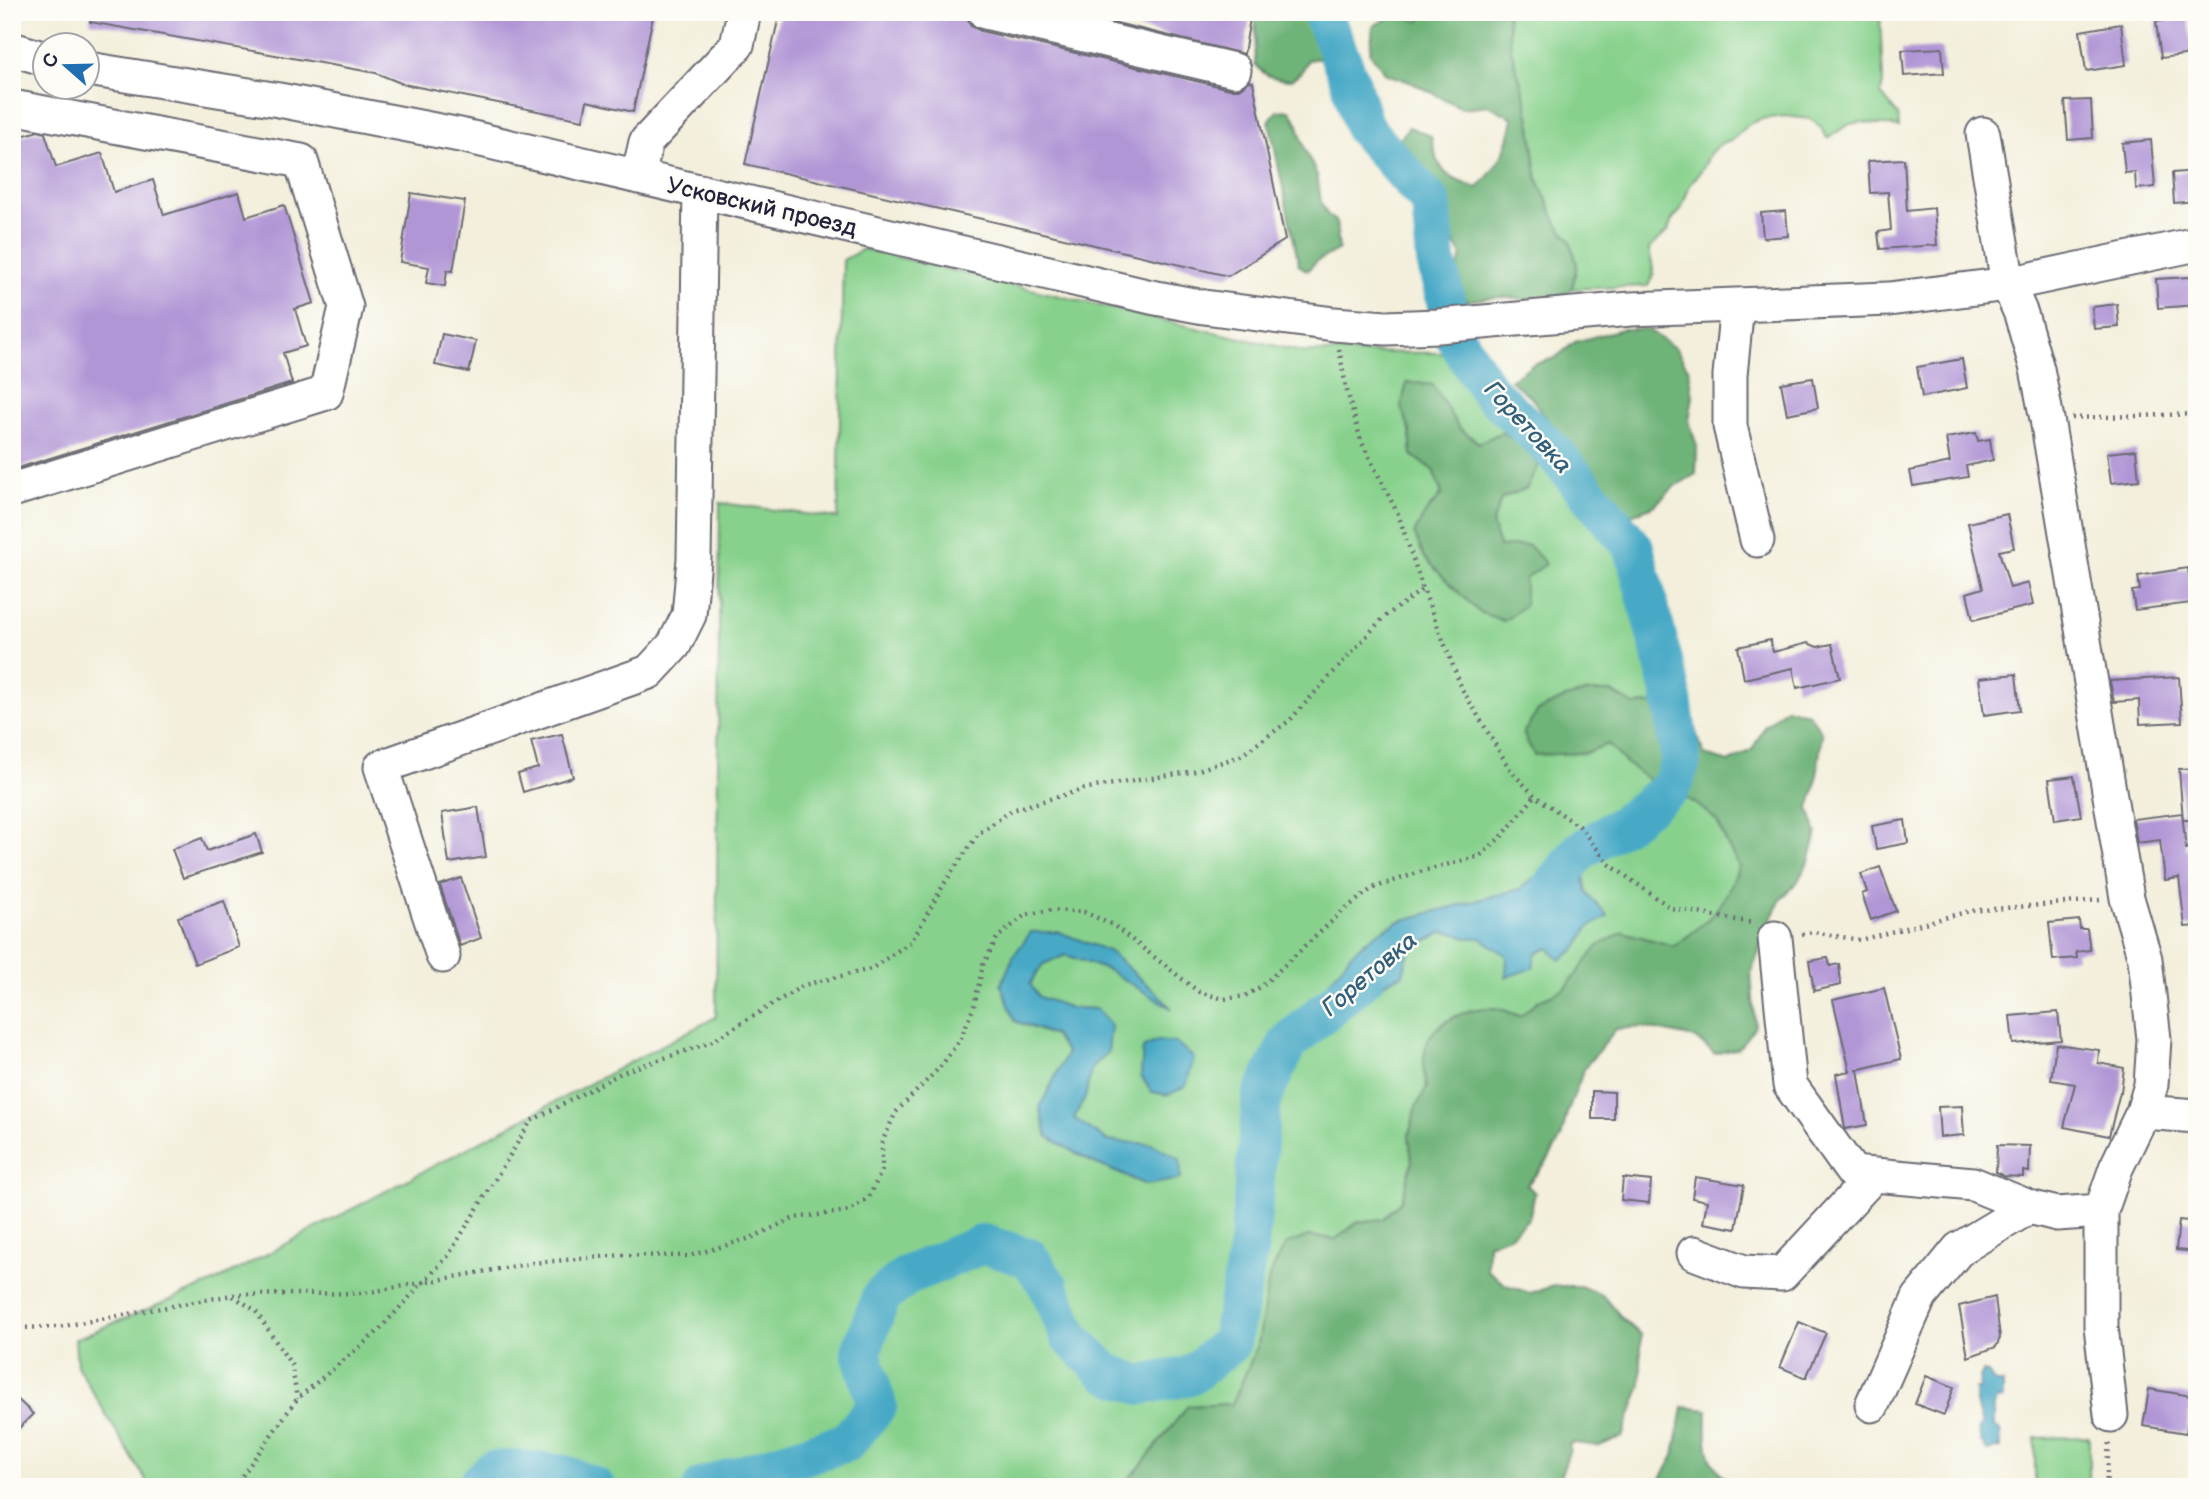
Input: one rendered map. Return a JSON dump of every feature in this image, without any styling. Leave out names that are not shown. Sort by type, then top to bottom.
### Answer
[{"type":"street","points":[[638,177],[646,142],[737,45],[744,12]]},
{"type":"street","points":[[985,12],[1234,70]]},
{"type":"street","points":[[12,49],[32,55]]},
{"type":"street","name":"Усковский проезд","points":[[102,71],[279,100],[460,135],[1151,297],[1204,307],[1334,324],[1386,328],[1438,326],[1631,309],[1889,299],[2008,284],[2197,244]]},
{"type":"street","points":[[12,107],[301,161],[346,307],[326,393],[12,490]]},
{"type":"street","points":[[1983,134],[2008,284],[2021,314],[2037,369],[2047,419],[2127,898],[2145,959],[2154,1039],[2151,1084],[2143,1112],[2116,1168],[2101,1211],[2101,1326],[2111,1415]]},
{"type":"street","points":[[443,956],[381,767],[649,672],[674,645],[689,615],[694,559],[699,191]]},
{"type":"street","points":[[1737,305],[1730,375],[1730,426],[1757,540]]},
{"type":"street","points":[[1775,938],[1790,1085],[1853,1173],[1973,1184],[2029,1207],[2057,1214],[2101,1211]]},
{"type":"street","points":[[2143,1112],[2197,1116]]},
{"type":"street","points":[[1694,1253],[1744,1272],[1782,1274],[1874,1175]]},
{"type":"street","points":[[1872,1405],[1919,1298],[1959,1249],[2029,1207]]},
{"type":"path","points":[[1334,324],[1346,387],[1361,441],[1398,514],[1423,589],[1462,689],[1511,771],[1535,796],[1579,826],[1609,864],[1671,908],[1757,924],[1775,938],[1813,932],[1860,940],[1970,911],[2127,898]]},
{"type":"path","points":[[2047,419],[2197,414]]},
{"type":"path","points":[[234,1487],[297,1399],[376,1334],[448,1256],[531,1121],[623,1072],[709,1044],[804,985],[872,969],[912,941],[944,884],[978,834],[1012,810],[1088,788],[1196,771],[1240,756],[1289,721],[1383,618],[1423,589]]},
{"type":"path","points":[[12,1328],[58,1327],[232,1295],[365,1293],[532,1263],[622,1255],[689,1256],[751,1238],[794,1218],[849,1211],[869,1197],[882,1170],[882,1142],[896,1112],[942,1065],[961,1038],[974,1006],[983,965],[997,938],[1025,915],[1051,910],[1084,912],[1113,925],[1199,992],[1224,999],[1245,996],[1262,986],[1345,909],[1373,888],[1480,856],[1503,835],[1535,796]]},
{"type":"path","points":[[232,1295],[255,1310],[292,1366],[297,1399]]},
{"type":"path","points":[[2106,1487],[2111,1415]]},
{"type":"green space","points":[[1256,12],[1311,12],[1321,58],[1308,60],[1302,71],[1291,80],[1267,75],[1255,65]]},
{"type":"green space","points":[[1427,12],[1507,12],[1511,50],[1531,126],[1537,178],[1557,224],[1570,240],[1577,264],[1572,289],[1546,304],[1507,297],[1468,301],[1453,281],[1462,256],[1425,190],[1407,171],[1394,148],[1409,127],[1431,136],[1444,171],[1457,181],[1478,188],[1502,156],[1511,130],[1513,118],[1488,105],[1462,108],[1413,83],[1386,74],[1370,53],[1373,26],[1396,14],[1419,21]]},
{"type":"green space","points":[[1507,12],[1854,12],[1880,16],[1883,81],[1881,94],[1898,115],[1899,127],[1861,122],[1850,124],[1827,138],[1821,127],[1810,119],[1785,116],[1761,119],[1749,124],[1731,141],[1719,145],[1710,153],[1689,187],[1681,210],[1672,220],[1668,231],[1649,249],[1654,274],[1648,286],[1572,289],[1577,264],[1570,240],[1557,224],[1537,178],[1531,126],[1511,50]]},
{"type":"green space","points":[[1290,110],[1317,175],[1321,202],[1327,214],[1336,222],[1339,249],[1317,261],[1307,271],[1299,265],[1269,121],[1277,111]]},
{"type":"green space","points":[[863,249],[1303,352],[1446,353],[1452,356],[1460,379],[1529,440],[1608,535],[1641,612],[1662,703],[1634,705],[1612,692],[1585,753],[1608,744],[1627,764],[1697,804],[1717,821],[1739,866],[1728,893],[1706,921],[1674,946],[1623,932],[1564,989],[1539,1000],[1520,1017],[1496,1008],[1469,1010],[1423,1068],[1427,1087],[1416,1107],[1409,1135],[1412,1162],[1402,1200],[1383,1219],[1358,1222],[1336,1239],[1308,1236],[1269,1277],[1258,1345],[1232,1404],[1188,1406],[1138,1469],[1120,1487],[147,1487],[148,1484],[77,1366],[75,1339],[214,1282],[716,1017],[720,503],[838,518],[843,260]],"holes":[[[1432,385],[1459,428],[1479,443],[1503,433],[1526,488],[1501,499],[1492,524],[1499,547],[1426,512],[1442,494],[1433,470],[1412,455],[1410,430]],[[1579,843],[1587,896],[1587,923],[1578,946],[1560,960],[1549,948],[1535,954],[1507,977],[1507,956],[1481,938],[1466,938],[1441,932],[1409,951],[1403,974],[1360,997],[1340,1017],[1317,1009],[1307,1011],[1364,942],[1400,921],[1520,889]],[[1031,932],[1109,951],[1169,1006],[1108,970],[1066,955],[1043,964],[1030,984],[1039,997],[1071,1008],[1097,1009],[1108,1052],[1091,1069],[1085,1098],[1073,1118],[1107,1141],[1146,1185],[1090,1161],[1047,1136],[1040,1107],[1068,1053],[1054,1036],[1015,1021]]]},
{"type":"green space","points":[[1622,329],[1647,329],[1676,349],[1689,370],[1693,396],[1689,421],[1697,447],[1696,474],[1674,487],[1654,506],[1628,516],[1607,501],[1594,477],[1576,458],[1530,396],[1510,380],[1532,365],[1555,358],[1575,342]]},
{"type":"green space","points":[[1407,382],[1433,385],[1459,428],[1479,443],[1502,432],[1523,446],[1539,465],[1527,488],[1501,499],[1492,524],[1499,547],[1529,545],[1546,564],[1525,579],[1525,605],[1504,621],[1479,612],[1443,577],[1424,557],[1414,533],[1426,512],[1442,494],[1433,470],[1412,455],[1410,430],[1401,407]]},
{"type":"green space","points":[[1587,692],[1612,692],[1634,705],[1662,703],[1685,710],[1704,755],[1729,762],[1752,750],[1764,727],[1786,708],[1808,713],[1822,733],[1816,784],[1809,808],[1817,834],[1810,858],[1798,881],[1781,899],[1769,923],[1751,973],[1755,1026],[1739,1048],[1715,1054],[1695,1038],[1642,1027],[1616,1029],[1585,1067],[1567,1113],[1561,1138],[1548,1160],[1527,1185],[1535,1193],[1529,1218],[1511,1235],[1488,1244],[1487,1270],[1506,1285],[1530,1293],[1554,1286],[1580,1286],[1604,1296],[1621,1317],[1641,1335],[1641,1385],[1622,1437],[1599,1446],[1569,1444],[1570,1449],[1558,1483],[1573,1487],[1120,1487],[1138,1469],[1188,1406],[1232,1404],[1258,1345],[1269,1277],[1285,1245],[1308,1236],[1336,1239],[1358,1222],[1383,1219],[1402,1200],[1412,1162],[1409,1135],[1416,1107],[1427,1087],[1425,1049],[1439,1027],[1457,1015],[1479,1009],[1499,1009],[1520,1016],[1539,1000],[1565,989],[1598,946],[1623,932],[1674,946],[1706,921],[1728,893],[1739,866],[1717,821],[1697,804],[1648,779],[1627,764],[1608,744],[1585,753],[1534,755],[1523,733],[1538,711],[1562,699]]},
{"type":"green space","points":[[1683,1407],[1707,1410],[1709,1453],[1718,1470],[1735,1487],[1656,1487],[1674,1456]]},
{"type":"green space","points":[[2089,1437],[2089,1487],[2035,1487],[2035,1438]]},
{"type":"water","points":[[1579,842],[1587,893],[1608,916],[1588,928],[1577,948],[1560,960],[1549,948],[1535,954],[1533,968],[1506,977],[1507,956],[1481,938],[1466,938],[1442,932],[1409,951],[1403,974],[1360,997],[1340,1017],[1317,1009],[1306,1012],[1353,952],[1375,934],[1400,921],[1520,889]]},
{"type":"water","points":[[1031,932],[1059,932],[1109,951],[1172,1009],[1108,970],[1066,955],[1043,964],[1030,984],[1039,997],[1071,1008],[1097,1009],[1111,1025],[1108,1052],[1091,1069],[1085,1098],[1074,1118],[1107,1141],[1152,1144],[1180,1159],[1181,1179],[1147,1185],[1090,1161],[1047,1136],[1040,1107],[1067,1053],[1054,1035],[1015,1021],[1001,985],[1014,955]]},
{"type":"water","points":[[1157,1041],[1177,1043],[1194,1058],[1186,1086],[1168,1095],[1152,1092],[1141,1076],[1143,1048]]},
{"type":"water","points":[[1983,1372],[1988,1373],[1995,1383],[2003,1383],[2003,1399],[1996,1400],[1994,1407],[1994,1427],[2000,1430],[2001,1448],[1987,1451],[1978,1429],[1982,1425],[1975,1394]]},
{"type":"building","points":[[91,12],[470,12],[502,19],[504,12],[654,12],[633,112],[587,101],[583,120],[403,84],[376,73],[90,22]]},
{"type":"building","points":[[780,12],[944,12],[967,17],[971,26],[981,31],[1230,89],[1239,89],[1249,81],[1253,82],[1285,240],[1228,276],[745,164]]},
{"type":"building","points":[[1071,12],[1251,12],[1244,54]]},
{"type":"building","points":[[2188,17],[2193,54],[2161,58],[2156,22]]},
{"type":"building","points":[[2121,24],[2126,65],[2086,71],[2080,31]]},
{"type":"building","points":[[1942,48],[1944,73],[1904,76],[1902,50]]},
{"type":"building","points":[[2091,100],[2093,138],[2068,140],[2065,101]]},
{"type":"building","points":[[38,131],[45,133],[56,167],[102,153],[114,192],[153,180],[164,215],[239,192],[246,217],[284,205],[314,303],[295,309],[306,346],[283,353],[292,383],[18,468],[12,450],[12,139]]},
{"type":"building","points":[[2151,140],[2155,187],[2136,189],[2135,172],[2125,173],[2122,143]]},
{"type":"building","points":[[1904,159],[1907,211],[1934,208],[1937,245],[1880,249],[1878,232],[1891,230],[1888,192],[1870,193],[1868,161]]},
{"type":"building","points":[[2197,171],[2197,201],[2174,203],[2172,173]]},
{"type":"building","points":[[411,193],[465,201],[453,271],[447,270],[445,286],[426,283],[429,267],[400,262]]},
{"type":"building","points":[[1786,211],[1788,236],[1763,238],[1761,213]]},
{"type":"building","points":[[2190,277],[2190,285],[2197,285],[2197,305],[2158,308],[2156,279]]},
{"type":"building","points":[[2117,304],[2119,327],[2094,329],[2092,307]]},
{"type":"building","points":[[442,334],[476,341],[469,372],[435,365]]},
{"type":"building","points":[[1962,359],[1967,388],[1922,397],[1917,367]]},
{"type":"building","points":[[1813,378],[1818,408],[1787,414],[1781,383]]},
{"type":"building","points":[[1976,433],[1978,441],[1990,439],[1993,460],[1966,466],[1968,477],[1913,486],[1910,471],[1950,462],[1946,438]]},
{"type":"building","points":[[2136,450],[2139,480],[2111,483],[2107,453]]},
{"type":"building","points":[[2007,514],[2014,548],[1999,551],[2010,588],[2028,583],[2033,605],[1973,620],[1967,593],[1983,588],[1968,523]]},
{"type":"building","points":[[2188,568],[2192,603],[2135,610],[2132,591],[2140,590],[2138,576]]},
{"type":"building","points":[[1770,640],[1773,652],[1808,643],[1817,647],[1832,644],[1840,678],[1797,688],[1793,668],[1744,679],[1738,647]]},
{"type":"building","points":[[2016,674],[2020,710],[1984,715],[1979,678]]},
{"type":"building","points":[[2179,677],[2182,722],[2140,724],[2139,700],[2114,702],[2110,681]]},
{"type":"building","points":[[562,734],[573,777],[523,792],[518,774],[538,768],[531,741]]},
{"type":"building","points":[[2197,768],[2197,820],[2183,820],[2179,769]]},
{"type":"building","points":[[2074,776],[2081,816],[2055,820],[2049,779]]},
{"type":"building","points":[[478,807],[486,857],[449,863],[442,813]]},
{"type":"building","points":[[2182,813],[2186,849],[2197,848],[2197,926],[2185,927],[2179,878],[2165,880],[2160,840],[2137,843],[2133,819]]},
{"type":"building","points":[[1905,820],[1908,843],[1876,849],[1872,826]]},
{"type":"building","points":[[256,834],[262,852],[183,878],[172,849],[202,838],[207,851]]},
{"type":"building","points":[[1880,867],[1896,911],[1871,920],[1862,894],[1867,892],[1861,874]]},
{"type":"building","points":[[461,878],[481,938],[460,946],[440,885]]},
{"type":"building","points":[[224,901],[239,947],[195,964],[178,917]]},
{"type":"building","points":[[2079,920],[2080,929],[2087,929],[2090,950],[2076,952],[2077,958],[2053,960],[2049,923]]},
{"type":"building","points":[[1828,958],[1830,966],[1839,964],[1841,985],[1814,991],[1809,961]]},
{"type":"building","points":[[1884,988],[1901,1059],[1856,1070],[1867,1125],[1845,1129],[1836,1074],[1850,1071],[1833,1000]]},
{"type":"building","points":[[2058,1012],[2061,1040],[2013,1044],[2010,1016]]},
{"type":"building","points":[[2056,1044],[2099,1050],[2098,1063],[2124,1068],[2121,1092],[2109,1136],[2064,1127],[2075,1084],[2051,1080]]},
{"type":"building","points":[[1592,1091],[1614,1092],[1614,1119],[1592,1119]]},
{"type":"building","points":[[1962,1106],[1964,1135],[1940,1137],[1938,1107]]},
{"type":"building","points":[[1997,1145],[2030,1146],[2029,1172],[2023,1171],[2023,1177],[2004,1176],[1996,1172]]},
{"type":"building","points":[[1695,1177],[1744,1185],[1736,1229],[1703,1223],[1707,1201],[1692,1198]]},
{"type":"building","points":[[1623,1178],[1651,1181],[1649,1203],[1621,1200]]},
{"type":"building","points":[[2179,1220],[2197,1222],[2197,1252],[2176,1250]]},
{"type":"building","points":[[1995,1297],[2000,1338],[1996,1347],[1968,1357],[1959,1306]]},
{"type":"building","points":[[1799,1322],[1826,1333],[1806,1378],[1780,1367]]},
{"type":"building","points":[[1926,1376],[1954,1387],[1944,1415],[1915,1404]]},
{"type":"building","points":[[2149,1389],[2192,1396],[2186,1433],[2143,1426]]},
{"type":"building","points":[[12,1394],[33,1414],[12,1435]]},
{"type":"waterway","name":"Горетовка","points":[[1322,12],[1350,81],[1364,128],[1431,203],[1436,261],[1455,337],[1490,392],[1551,449],[1634,548],[1671,692],[1681,762],[1671,787],[1630,820],[1580,851],[1547,893]]},
{"type":"waterway","name":"Горетовка","points":[[703,1487],[847,1442],[877,1406],[861,1352],[881,1297],[908,1275],[983,1244],[1029,1258],[1049,1287],[1070,1337],[1107,1373],[1141,1385],[1190,1376],[1231,1343],[1249,1246],[1262,1097],[1288,1043],[1365,977]]},
{"type":"waterway","name":"Горетовка","points":[[476,1487],[491,1471],[521,1470],[565,1475],[595,1487]]}]
